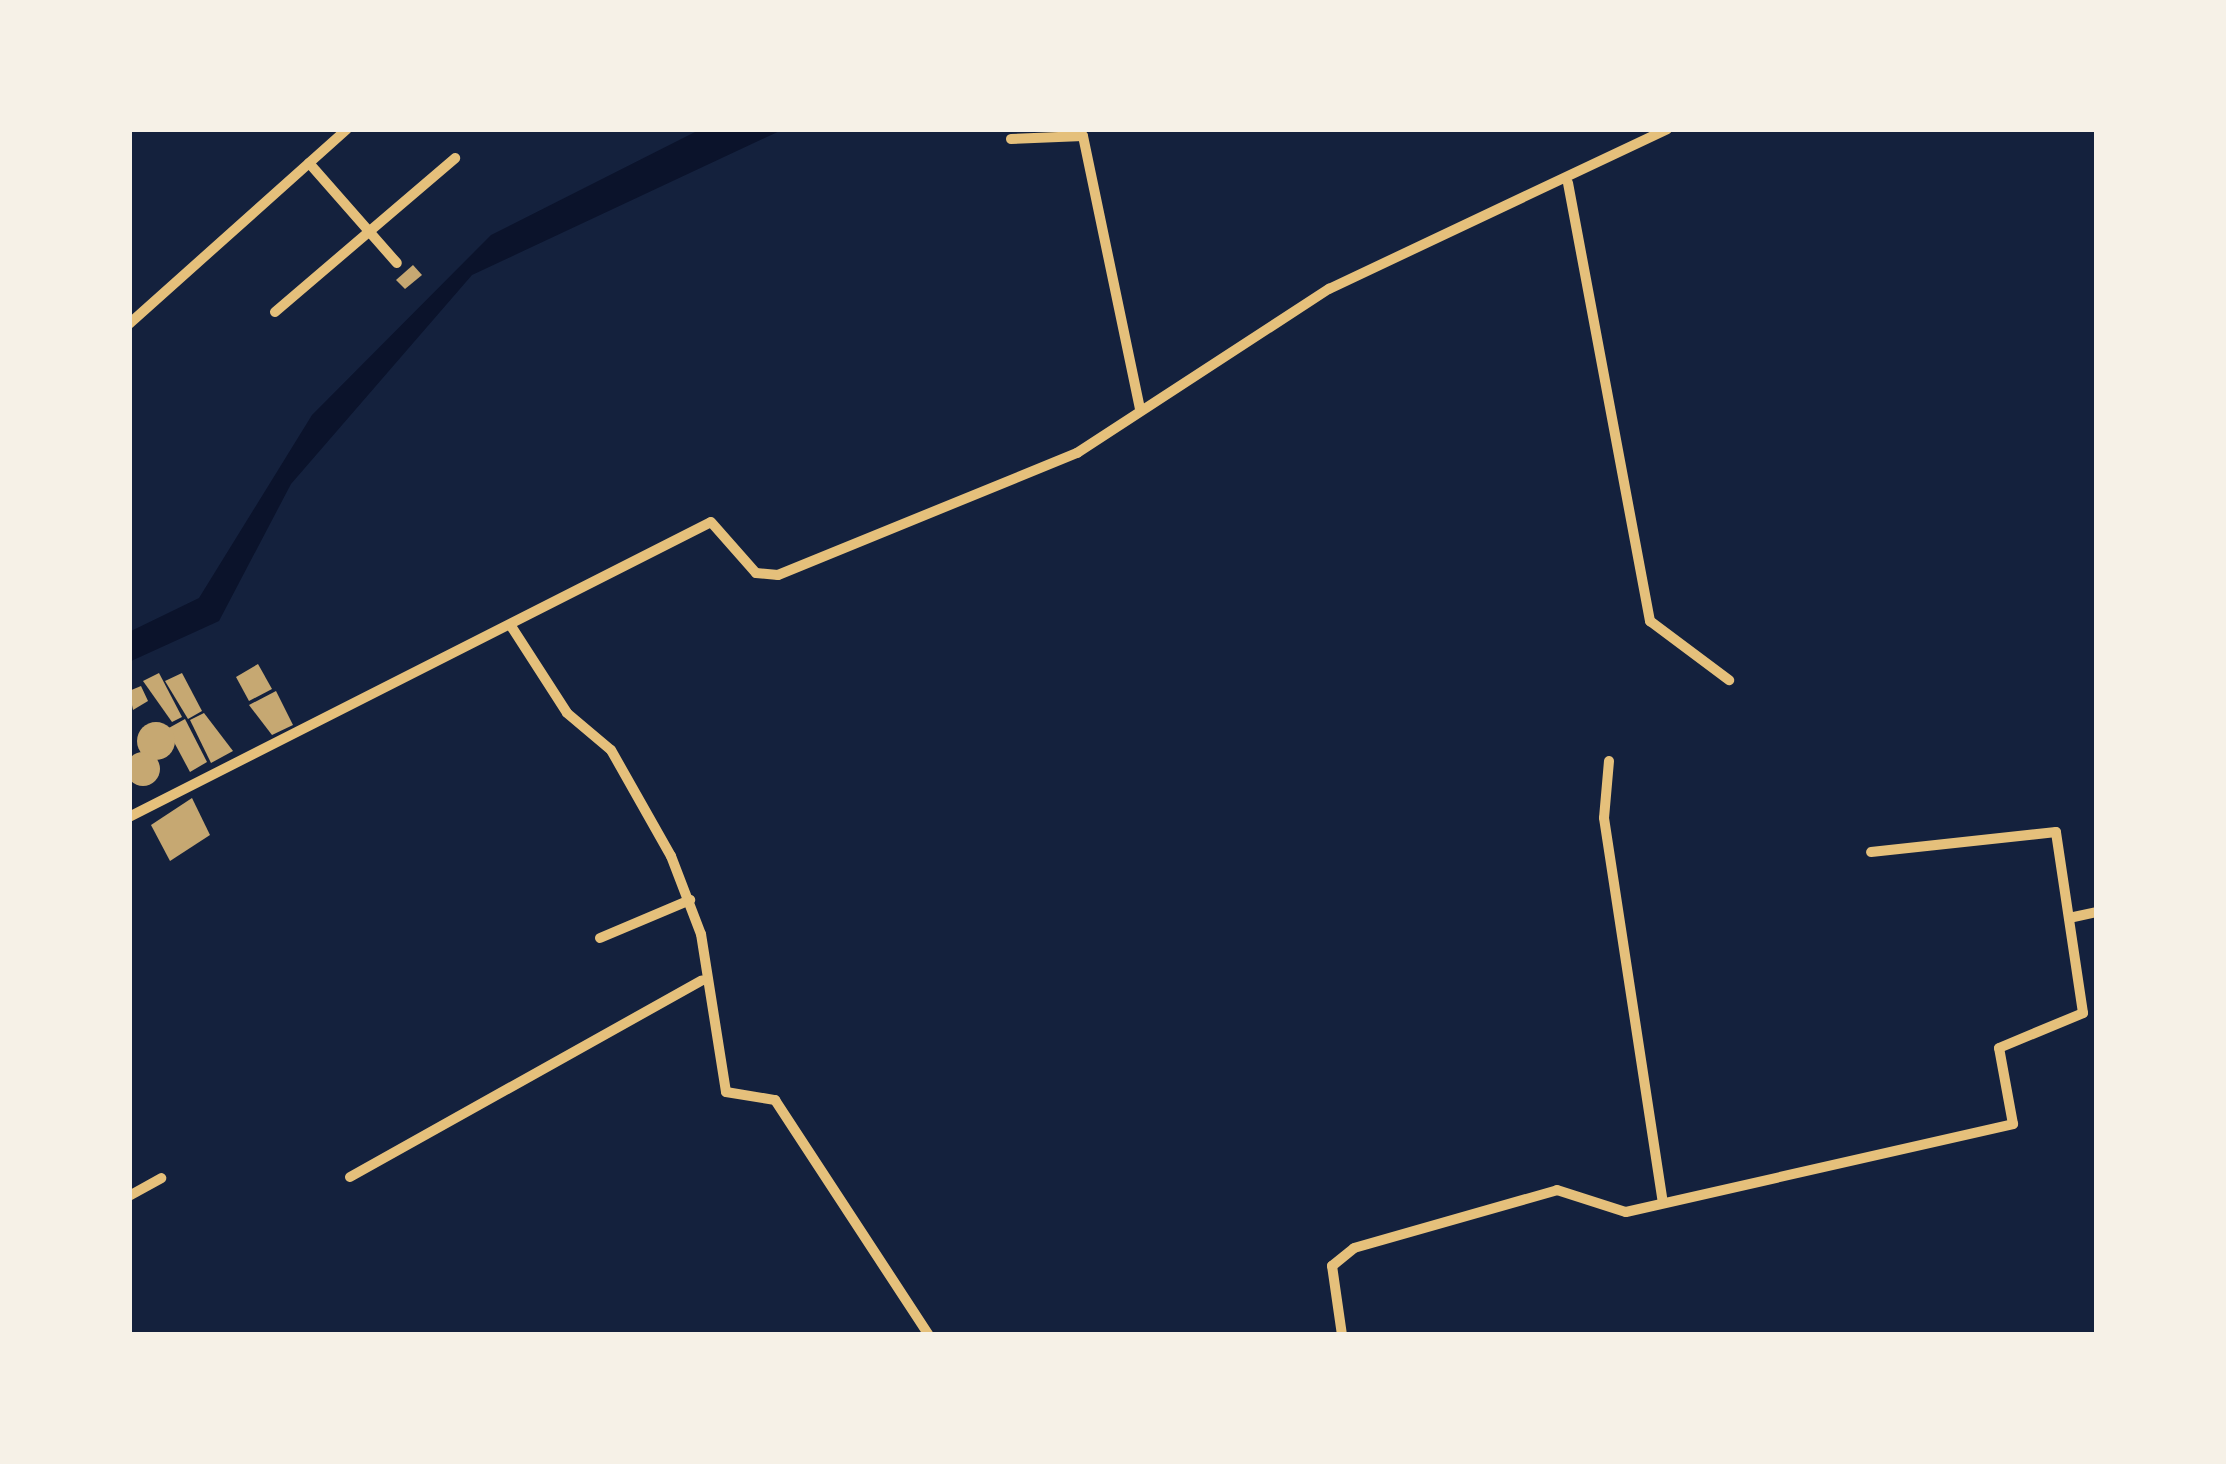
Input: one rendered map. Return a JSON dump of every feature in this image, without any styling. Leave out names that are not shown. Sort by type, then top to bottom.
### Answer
[{"type":"street","points":[[129,324],[347,129]]},
{"type":"street","points":[[129,818],[711,522],[756,573],[778,575],[1077,453],[1329,289],[1568,183],[1667,129]]},
{"type":"street","points":[[1011,140],[1083,136],[1140,410]]},
{"type":"street","points":[[275,312],[455,158]]},
{"type":"street","points":[[310,163],[397,263]]},
{"type":"street","points":[[1568,183],[1650,621],[1729,680]]},
{"type":"street","points":[[511,626],[567,713],[610,750],[690,900],[725,1092],[775,1100],[929,1335]]},
{"type":"street","points":[[1609,761],[1604,818],[1663,1202]]},
{"type":"street","points":[[1342,1335],[1332,1266],[1344,1252],[1557,1190],[1626,1212],[2013,1124],[2000,1048],[2084,1013],[2056,832],[1871,852]]},
{"type":"street","points":[[600,938],[690,900]]},
{"type":"street","points":[[2069,919],[2097,912]]},
{"type":"street","points":[[350,1177],[702,980]]},
{"type":"street","points":[[129,1196],[161,1178]]},
{"type":"water","points":[[701,129],[784,129],[472,275],[291,484],[219,621],[129,662],[129,632],[199,598],[312,415],[491,235]]},
{"type":"building","points":[[413,265],[422,275],[405,289],[396,280]]},
{"type":"building","points":[[258,664],[272,689],[249,701],[236,677]]},
{"type":"building","points":[[159,673],[182,717],[172,722],[143,681]]},
{"type":"building","points":[[182,673],[202,711],[188,719],[165,681]]},
{"type":"building","points":[[141,686],[148,701],[133,710],[129,691]]},
{"type":"building","points":[[276,691],[293,725],[272,735],[249,705]]},
{"type":"building","points":[[204,713],[233,751],[211,763],[190,720]]},
{"type":"building","points":[[185,719],[207,762],[190,772],[167,729]]},
{"type":"building","points":[[156,722],[169,728],[175,741],[169,754],[156,760],[143,754],[137,741],[143,728]]},
{"type":"building","points":[[143,752],[155,757],[160,769],[155,781],[143,786],[131,781],[126,769],[131,757]]},
{"type":"building","points":[[192,798],[210,835],[170,861],[151,825]]}]
